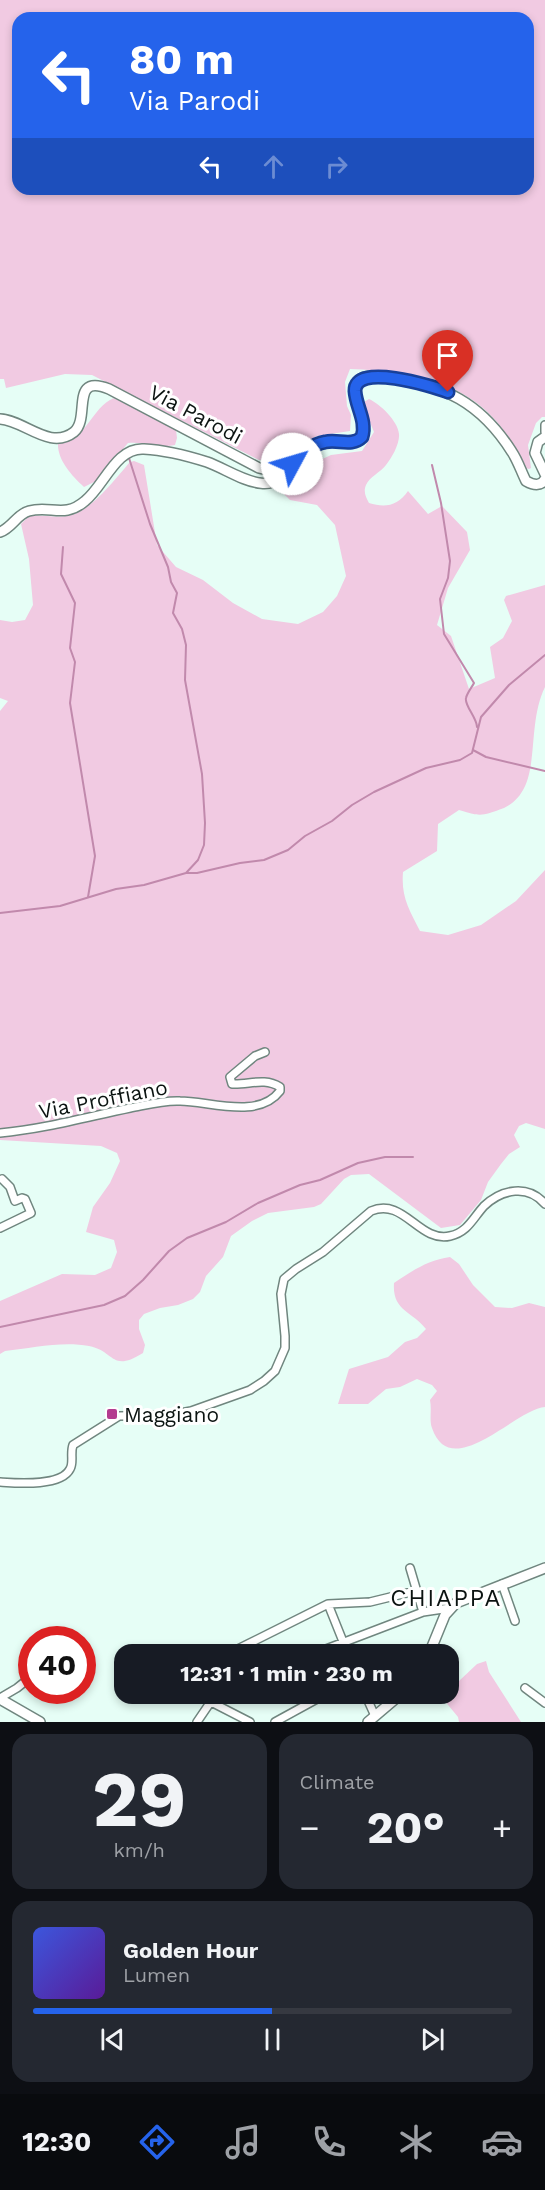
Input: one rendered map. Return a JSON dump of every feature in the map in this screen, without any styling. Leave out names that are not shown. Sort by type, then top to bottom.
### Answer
[{"type":"street","name":"Via Parodi","points":[[0,419],[12,421],[45,437],[66,436],[78,427],[82,413],[82,396],[85,391],[98,386],[109,389],[259,468],[274,471],[292,464],[319,443],[360,440],[364,427],[355,389],[357,382],[362,378],[375,377],[433,386],[468,402],[495,429],[513,453],[526,481],[537,485],[545,479]]},
{"type":"street","points":[[545,425],[545,432]]},
{"type":"street","points":[[545,437],[536,445],[535,453],[545,474]]},
{"type":"street","points":[[0,532],[7,529],[20,515],[29,511],[67,512],[85,502],[121,458],[135,449],[154,450],[206,462],[257,483],[279,480],[287,474],[292,464]]},
{"type":"street","name":"Via Proffiano","points":[[0,1133],[180,1101],[223,1107],[259,1104],[276,1096],[280,1087],[262,1081],[231,1084],[230,1077],[255,1056],[266,1052]]},
{"type":"street","points":[[0,1228],[31,1213],[25,1199],[15,1201],[10,1187],[2,1179]]},
{"type":"street","points":[[0,1482],[37,1484],[66,1474],[71,1468],[73,1445],[118,1416],[170,1415],[190,1411],[250,1390],[264,1381],[275,1371],[285,1348],[281,1294],[284,1279],[323,1252],[371,1211],[380,1208],[396,1209],[420,1227],[435,1234],[448,1236],[468,1228],[483,1207],[504,1193],[529,1192],[545,1204]]},
{"type":"street","points":[[410,1568],[423,1612]]},
{"type":"street","points":[[433,1644],[450,1608],[461,1600],[545,1568]]},
{"type":"street","points":[[502,1584],[515,1621]]},
{"type":"street","points":[[248,1644],[328,1604],[370,1602],[415,1591]]},
{"type":"street","points":[[328,1604],[343,1644],[423,1612],[450,1608]]},
{"type":"street","points":[[18,1687],[0,1699],[40,1722]]},
{"type":"street","points":[[525,1688],[545,1703]]},
{"type":"street","points":[[197,1722],[210,1704]]},
{"type":"street","points":[[215,1704],[250,1722]]},
{"type":"street","points":[[275,1722],[300,1704]]},
{"type":"street","points":[[367,1704],[371,1719],[389,1704]]},
{"type":"shaded area","points":[[0,0],[545,0],[545,417],[536,423],[528,445],[531,468],[525,468],[511,441],[495,419],[476,402],[455,390],[406,374],[350,369],[345,382],[347,406],[351,415],[350,431],[317,436],[291,450],[279,460],[259,460],[92,375],[65,374],[6,388],[4,379],[0,379]]},
{"type":"shaded area","points":[[114,398],[176,430],[175,445],[128,443],[96,481],[84,487],[70,473],[60,455],[58,443],[75,438],[99,409]]},
{"type":"shaded area","points":[[369,399],[388,414],[398,429],[399,438],[384,468],[366,485],[365,492],[369,503],[380,505],[395,503],[408,491],[428,514],[442,506],[467,532],[470,550],[448,588],[437,625],[451,636],[469,689],[495,678],[490,647],[503,638],[512,621],[504,600],[506,596],[545,585],[545,687],[539,704],[525,787],[517,799],[504,808],[482,815],[459,810],[438,824],[437,851],[403,872],[403,889],[420,931],[448,935],[481,925],[516,901],[545,870],[545,1129],[526,1123],[519,1126],[514,1135],[520,1147],[509,1154],[501,1164],[488,1182],[481,1200],[460,1225],[441,1228],[369,1174],[351,1175],[344,1179],[321,1204],[268,1213],[231,1236],[223,1257],[206,1276],[200,1292],[193,1299],[144,1314],[139,1320],[139,1329],[145,1345],[143,1353],[133,1359],[119,1361],[89,1346],[68,1344],[5,1351],[0,1354],[0,1301],[62,1274],[95,1275],[111,1268],[117,1252],[114,1240],[86,1232],[93,1207],[110,1183],[120,1161],[117,1153],[101,1146],[0,1140],[0,711],[8,701],[0,698],[0,620],[12,622],[25,620],[33,605],[29,559],[21,524],[29,516],[57,517],[76,514],[93,502],[130,462],[134,461],[144,465],[157,545],[176,567],[203,580],[233,603],[262,619],[298,624],[323,612],[337,596],[346,576],[335,525],[317,505],[290,500],[283,493],[300,482],[314,463],[331,455],[362,451],[374,432],[364,408],[364,402]]},
{"type":"shaded area","points":[[450,1257],[459,1264],[473,1285],[495,1307],[512,1308],[529,1303],[545,1307],[545,1407],[533,1410],[485,1439],[469,1446],[454,1448],[441,1443],[432,1428],[430,1400],[437,1391],[432,1385],[417,1379],[400,1387],[386,1389],[368,1404],[338,1404],[349,1369],[388,1357],[405,1342],[417,1338],[426,1329],[400,1305],[394,1292],[394,1283],[427,1263]]},
{"type":"shaded area","points":[[486,1661],[489,1672],[521,1722],[459,1722],[458,1717],[447,1704],[459,1704],[459,1681],[477,1664]]},
{"type":"waterway","points":[[129,458],[150,524],[177,593],[173,613],[182,629],[186,645],[185,680],[202,774],[205,823],[204,845],[198,860],[186,873]]},
{"type":"waterway","points":[[432,465],[441,503],[450,561],[448,578],[440,599],[444,634],[474,683],[467,694],[466,701],[477,727]]},
{"type":"waterway","points":[[63,547],[61,574],[75,603],[70,648],[75,662],[70,703],[95,856],[88,897]]},
{"type":"waterway","points":[[0,913],[60,906],[116,889],[144,885],[186,873],[197,873],[264,860],[288,850],[305,836],[332,821],[352,805],[374,792],[426,768],[460,760],[472,753],[481,717],[509,685],[545,655]]},
{"type":"waterway","points":[[473,750],[486,757],[545,771]]},
{"type":"waterway","points":[[0,1327],[104,1305],[125,1296],[169,1251],[187,1238],[226,1222],[258,1203],[358,1163],[385,1157],[413,1157]]},
{"type":"place","name":"Maggiano","points":[[112,1414]]},
{"type":"district","name":"CHIAPPA","points":[[446,1598]]},
{"type":"route","points":[[292,464],[319,443],[354,442],[362,437],[364,427],[355,392],[357,382],[362,378],[395,379],[425,384],[448,392]]}]
